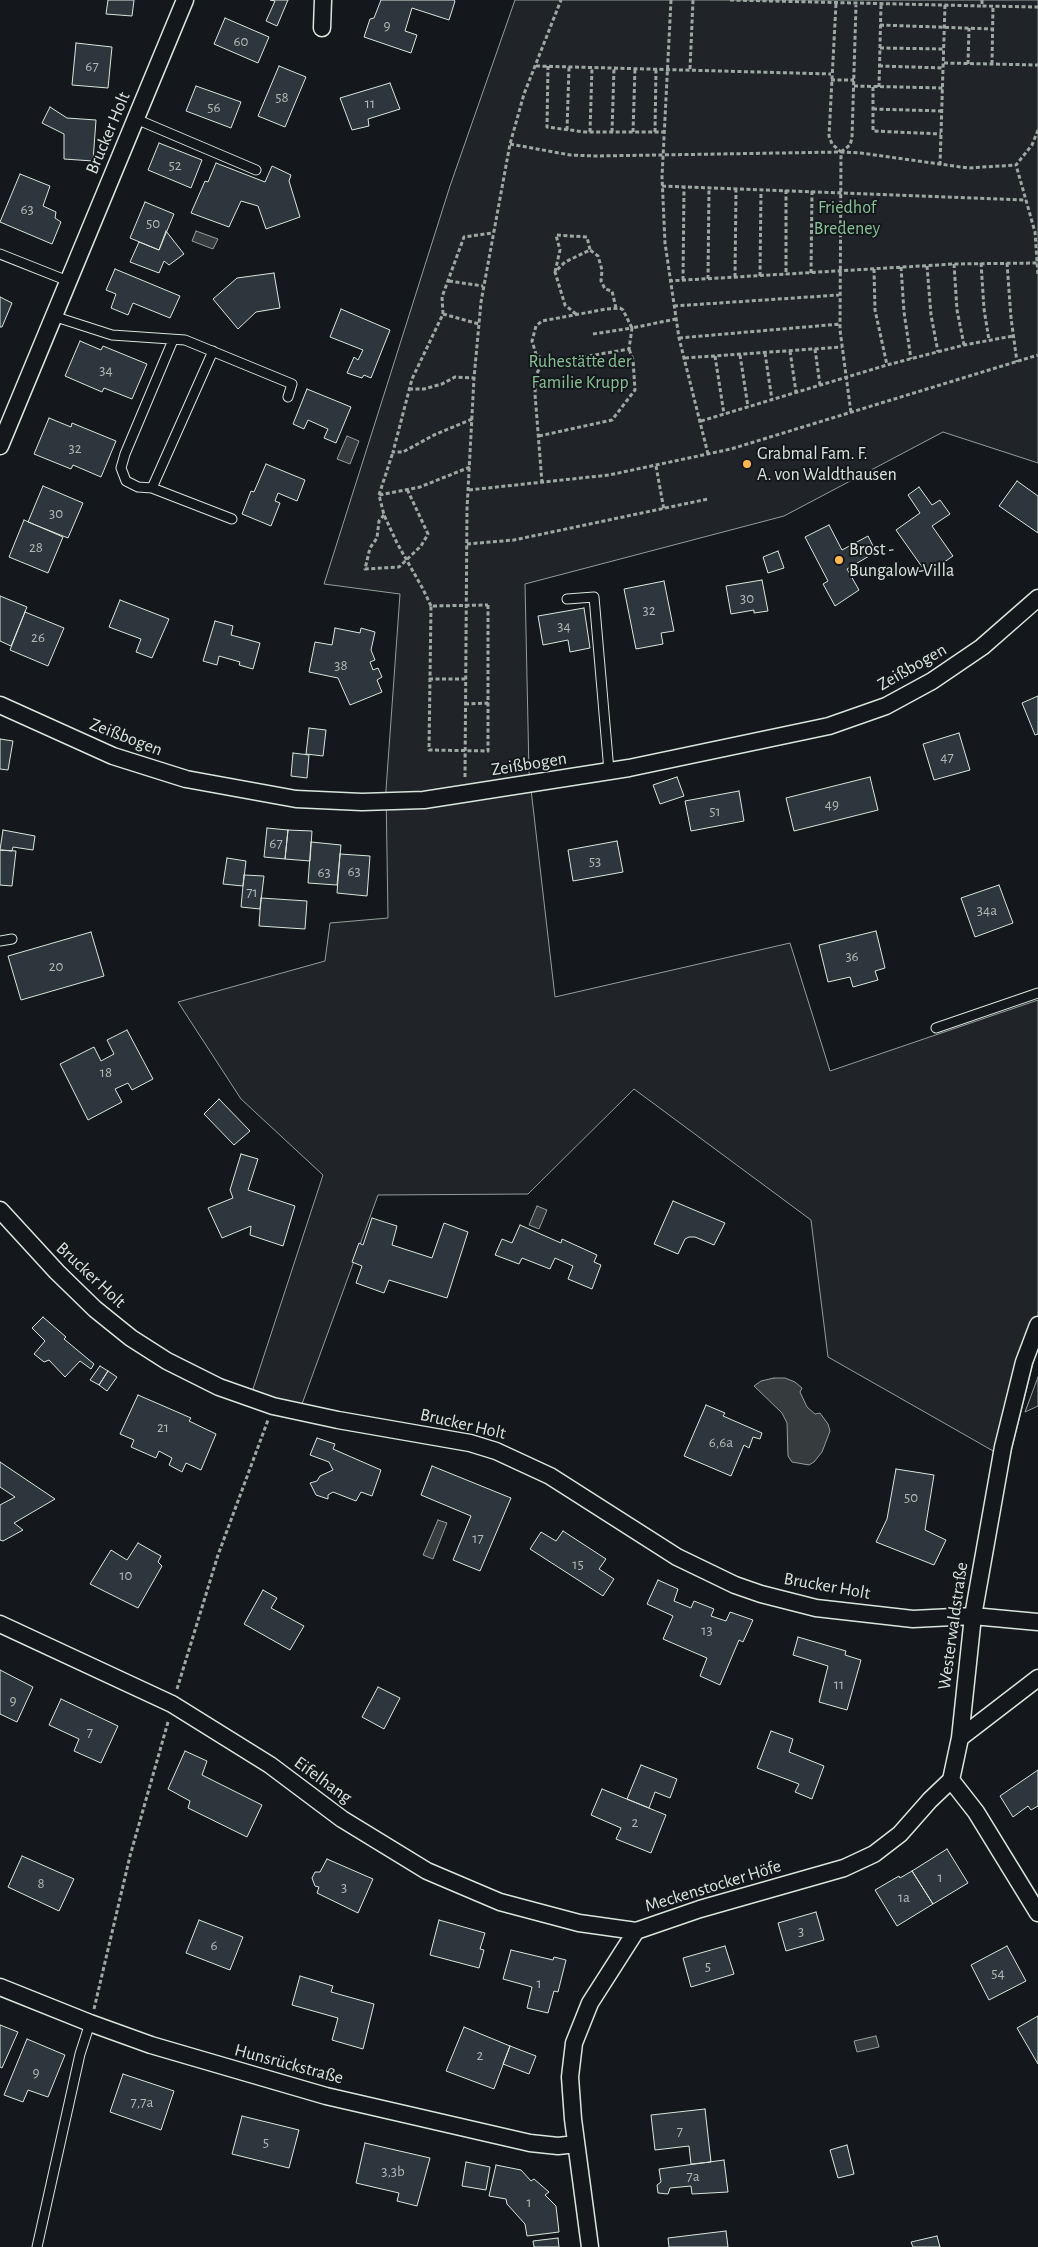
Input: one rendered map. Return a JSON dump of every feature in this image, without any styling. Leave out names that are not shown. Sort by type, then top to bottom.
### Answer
[{"type":"street","name":"Brucker Holt","points":[[0,446],[185,0]]},
{"type":"street","points":[[322,28],[323,0]]},
{"type":"street","name":"Zeißbogen","points":[[0,705],[113,756],[204,783],[296,799],[362,802],[424,800],[609,771],[830,726],[886,706],[932,681],[982,647],[1038,598]]},
{"type":"street","name":"Brucker Holt","points":[[0,1210],[50,1266],[95,1309],[131,1338],[167,1361],[219,1387],[273,1406],[338,1420],[470,1443],[496,1451],[550,1476],[677,1557],[761,1594],[816,1608],[913,1619],[972,1616],[1038,1622]]},
{"type":"street","name":"Westerwaldstraße","points":[[951,1780],[960,1738],[972,1616],[1003,1447],[1024,1362],[1038,1325]]},
{"type":"street","name":"Eifelhang","points":[[0,1624],[172,1704],[270,1765],[342,1819],[427,1871],[500,1902],[579,1923],[636,1931]]},
{"type":"street","points":[[960,1738],[1038,1678]]},
{"type":"street","points":[[951,1780],[976,1812],[1038,1913]]},
{"type":"street","name":"Meckenstocker Höfe","points":[[590,2247],[576,2144],[570,2078],[574,2043],[590,2003],[636,1931],[700,1909],[844,1868],[874,1854],[900,1834],[930,1800],[951,1780]]},
{"type":"street","name":"Hunsrückstraße","points":[[0,1987],[90,2024],[207,2063],[326,2096],[530,2143],[558,2146],[576,2144]]},
{"type":"lane","points":[[136,119],[256,170]]},
{"type":"lane","points":[[0,254],[68,281]]},
{"type":"lane","points":[[53,316],[112,335],[186,340],[292,384],[288,397]]},
{"type":"lane","points":[[173,340],[125,454],[121,468],[126,481],[138,487],[152,488],[232,519]]},
{"type":"lane","points":[[152,488],[213,351]]},
{"type":"lane","points":[[567,599],[594,597],[609,771]]},
{"type":"lane","points":[[0,941],[12,939]]},
{"type":"lane","points":[[936,1028],[1038,993]]},
{"type":"lane","points":[[37,2247],[80,2054],[90,2024]]},
{"type":"path","points":[[465,795],[468,490],[479,324],[492,233],[510,144],[524,94],[560,0]]},
{"type":"path","points":[[671,0],[662,186],[670,281],[679,338],[708,454]]},
{"type":"path","points":[[690,69],[693,0]]},
{"type":"path","points":[[730,0],[836,4],[846,2],[881,5],[1038,7]]},
{"type":"path","points":[[982,0],[982,6]]},
{"type":"path","points":[[836,4],[831,74],[830,136],[832,144],[840,152],[840,324],[845,377],[851,413]]},
{"type":"path","points":[[840,152],[850,144],[852,138],[856,4]]},
{"type":"path","points":[[878,87],[881,5]]},
{"type":"path","points":[[940,165],[944,88],[945,6]]},
{"type":"path","points":[[992,6],[992,64]]},
{"type":"path","points":[[880,25],[992,29]]},
{"type":"path","points":[[968,64],[969,28]]},
{"type":"path","points":[[880,48],[944,49]]},
{"type":"path","points":[[944,63],[1038,65]]},
{"type":"path","points":[[536,66],[667,68],[831,74]]},
{"type":"path","points":[[548,66],[547,128],[590,132],[665,132]]},
{"type":"path","points":[[879,66],[944,68]]},
{"type":"path","points":[[567,130],[569,67]]},
{"type":"path","points":[[590,132],[592,67]]},
{"type":"path","points":[[612,132],[614,68]]},
{"type":"path","points":[[633,132],[635,68]]},
{"type":"path","points":[[654,132],[656,68]]},
{"type":"path","points":[[831,80],[854,80]]},
{"type":"path","points":[[854,86],[944,88]]},
{"type":"path","points":[[873,87],[872,128],[875,132],[941,134]]},
{"type":"path","points":[[872,109],[942,111]]},
{"type":"path","points":[[510,144],[570,155],[861,153],[940,165],[987,168],[1016,165],[1032,145],[1038,130]]},
{"type":"path","points":[[1016,165],[1035,232],[1038,276]]},
{"type":"path","points":[[662,186],[840,191],[850,194],[1026,200]]},
{"type":"path","points":[[684,187],[684,280]]},
{"type":"path","points":[[708,279],[709,188]]},
{"type":"path","points":[[735,277],[736,188]]},
{"type":"path","points":[[760,276],[761,189]]},
{"type":"path","points":[[786,190],[786,275]]},
{"type":"path","points":[[811,273],[812,191]]},
{"type":"path","points":[[431,606],[488,605],[488,751],[429,750],[431,606],[384,515],[379,495],[393,452],[409,388],[421,358],[443,314],[442,297],[464,237],[492,233]]},
{"type":"path","points":[[577,314],[565,305],[555,272],[560,250],[556,236],[587,237],[590,250],[598,256],[602,270],[600,281],[605,289],[612,291],[616,308]]},
{"type":"path","points":[[555,272],[565,262],[590,250]]},
{"type":"path","points":[[981,263],[984,309],[989,340]]},
{"type":"path","points":[[1007,263],[1017,362]]},
{"type":"path","points":[[670,281],[954,264],[1037,263]]},
{"type":"path","points":[[954,264],[957,310],[964,345]]},
{"type":"path","points":[[927,266],[931,315],[938,352]]},
{"type":"path","points":[[901,267],[904,312],[911,359]]},
{"type":"path","points":[[874,269],[876,310],[887,365]]},
{"type":"path","points":[[448,281],[484,286]]},
{"type":"path","points":[[674,306],[839,295]]},
{"type":"path","points":[[539,436],[612,420],[635,390],[633,360],[628,349],[632,328],[623,310],[616,308],[547,319],[536,326],[533,333],[533,348],[536,354],[544,360],[560,361],[628,349]]},
{"type":"path","points":[[443,314],[479,324]]},
{"type":"path","points":[[593,334],[676,319]]},
{"type":"path","points":[[679,338],[840,324]]},
{"type":"path","points":[[700,421],[887,365],[964,345],[1013,336]]},
{"type":"path","points":[[685,358],[842,347]]},
{"type":"path","points":[[815,349],[820,385]]},
{"type":"path","points":[[790,351],[796,392]]},
{"type":"path","points":[[765,353],[772,400]]},
{"type":"path","points":[[468,490],[608,475],[708,454],[780,435],[1038,354]]},
{"type":"path","points":[[740,355],[748,407]]},
{"type":"path","points":[[715,356],[724,414]]},
{"type":"path","points":[[542,483],[535,384],[536,375],[544,360]]},
{"type":"path","points":[[409,388],[424,390],[455,377],[474,378]]},
{"type":"path","points":[[393,452],[403,452],[434,435],[472,419]]},
{"type":"path","points":[[656,466],[664,510]]},
{"type":"path","points":[[379,495],[420,487],[470,467]]},
{"type":"path","points":[[384,515],[379,521],[377,538],[370,548],[365,570],[399,567],[408,561],[428,534],[407,489]]},
{"type":"path","points":[[467,544],[514,540],[664,510],[708,499]]},
{"type":"path","points":[[429,679],[465,679]]},
{"type":"path","points":[[465,704],[488,703]]},
{"type":"green space","points":[[515,0],[1038,0],[1038,463],[943,432],[784,516],[525,584],[529,772],[555,997],[790,943],[830,1071],[1038,1000],[1038,1343],[1009,1460],[828,1357],[811,1220],[634,1089],[528,1194],[378,1195],[298,1415],[273,1406],[253,1389],[323,1175],[241,1099],[178,1002],[325,961],[330,923],[388,918],[386,790],[400,594],[324,584],[450,186]]},
{"type":"green space","points":[[1038,1377],[1038,1406],[1025,1412]]},
{"type":"shaded area","points":[[196,231],[218,239],[213,249],[192,241]]},
{"type":"shaded area","points":[[347,436],[359,441],[350,464],[337,459]]},
{"type":"shaded area","points":[[537,1206],[547,1210],[539,1229],[529,1225]]},
{"type":"shaded area","points":[[785,1378],[795,1382],[802,1388],[800,1392],[807,1407],[815,1414],[820,1413],[828,1424],[830,1431],[822,1452],[809,1465],[792,1462],[788,1456],[787,1423],[782,1413],[754,1386],[761,1381]]},
{"type":"shaded area","points":[[438,1520],[447,1523],[433,1559],[423,1555]]},
{"type":"shaded area","points":[[876,2036],[879,2047],[857,2052],[854,2041]]},
{"type":"building","points":[[108,0],[134,0],[132,16],[106,14]]},
{"type":"building","points":[[270,0],[288,0],[277,26],[266,21],[275,1]]},
{"type":"building","points":[[381,0],[455,1],[449,20],[412,8],[405,31],[417,35],[411,53],[364,37],[370,19],[374,18]]},
{"type":"building","points":[[225,18],[269,37],[258,63],[214,44]]},
{"type":"building","points":[[76,43],[112,47],[108,88],[72,85]]},
{"type":"building","points":[[279,66],[306,77],[285,127],[258,116]]},
{"type":"building","points":[[390,83],[400,109],[368,119],[369,126],[352,130],[340,98]]},
{"type":"building","points":[[196,86],[241,102],[231,128],[186,111]]},
{"type":"building","points":[[50,107],[67,118],[96,120],[93,161],[64,159],[64,134],[42,123]]},
{"type":"building","points":[[159,143],[202,160],[191,188],[148,170]]},
{"type":"building","points":[[216,163],[265,182],[272,166],[291,175],[289,181],[300,217],[266,229],[258,206],[241,201],[229,227],[191,213],[205,181],[208,182]]},
{"type":"building","points":[[20,174],[50,186],[43,206],[56,212],[55,218],[61,222],[52,244],[0,222]]},
{"type":"building","points":[[145,202],[174,214],[159,250],[130,238]]},
{"type":"building","points":[[166,231],[184,254],[169,265],[164,261],[159,273],[130,262],[139,242],[159,250]]},
{"type":"building","points":[[115,269],[180,296],[170,318],[133,303],[128,315],[111,308],[116,294],[106,290]]},
{"type":"building","points":[[274,273],[280,308],[256,312],[238,329],[213,299],[237,278]]},
{"type":"building","points":[[0,297],[12,303],[2,327],[0,327]]},
{"type":"building","points":[[341,309],[390,330],[371,378],[364,375],[362,378],[347,373],[354,357],[358,360],[363,350],[330,337]]},
{"type":"building","points":[[80,341],[101,350],[103,346],[147,364],[132,399],[104,388],[102,392],[65,376]]},
{"type":"building","points":[[307,389],[351,407],[336,443],[324,438],[328,429],[308,420],[304,429],[293,424]]},
{"type":"building","points":[[49,418],[71,427],[72,423],[116,441],[101,477],[73,465],[71,469],[34,454]]},
{"type":"building","points":[[266,464],[305,480],[297,501],[278,493],[275,501],[280,503],[271,526],[242,514],[251,491],[254,492]]},
{"type":"building","points":[[1017,481],[1038,496],[1038,533],[999,506]]},
{"type":"building","points":[[43,486],[83,503],[68,538],[28,522]]},
{"type":"building","points":[[919,487],[932,505],[940,500],[950,514],[932,526],[953,556],[927,574],[896,530],[920,513],[908,495]]},
{"type":"building","points":[[24,520],[63,537],[48,573],[9,557]]},
{"type":"building","name":"Brost - Bungalow-Villa","points":[[829,525],[842,550],[868,536],[876,552],[847,569],[859,590],[835,606],[823,584],[828,581],[805,537]]},
{"type":"building","points":[[778,551],[784,568],[768,573],[763,557]]},
{"type":"building","points":[[762,580],[768,611],[754,613],[754,610],[731,614],[726,586]]},
{"type":"building","points":[[664,581],[674,631],[661,633],[663,644],[636,649],[624,589]]},
{"type":"building","points":[[0,596],[27,607],[11,646],[0,641]]},
{"type":"building","points":[[120,600],[169,619],[152,658],[136,652],[141,639],[109,627]]},
{"type":"building","points":[[584,608],[590,648],[570,652],[568,640],[543,645],[538,616]]},
{"type":"building","points":[[25,612],[64,628],[48,666],[10,650]]},
{"type":"building","points":[[215,621],[233,626],[231,635],[260,643],[253,669],[239,665],[240,662],[219,656],[217,665],[203,661]]},
{"type":"building","points":[[335,628],[360,633],[361,628],[375,632],[371,650],[375,660],[370,662],[373,670],[378,668],[382,677],[377,680],[382,692],[350,705],[338,678],[309,672],[315,642],[332,645]]},
{"type":"building","points":[[1038,696],[1038,734],[1035,735],[1022,703]]},
{"type":"building","points":[[309,728],[326,730],[323,756],[306,754]]},
{"type":"building","points":[[959,733],[970,770],[934,780],[923,744]]},
{"type":"building","points":[[0,739],[13,741],[8,770],[0,769]]},
{"type":"building","points":[[293,753],[309,755],[307,778],[291,776]]},
{"type":"building","points":[[677,777],[684,796],[660,804],[653,785]]},
{"type":"building","points":[[870,777],[878,810],[794,831],[786,798]]},
{"type":"building","points":[[739,791],[744,821],[691,831],[685,801]]},
{"type":"building","points":[[267,828],[288,830],[285,859],[264,857]]},
{"type":"building","points":[[3,830],[35,836],[33,850],[13,847],[12,851],[0,850]]},
{"type":"building","points":[[288,830],[312,831],[310,861],[285,859]]},
{"type":"building","points":[[617,841],[623,872],[573,881],[568,850]]},
{"type":"building","points":[[311,842],[341,845],[337,885],[308,883]]},
{"type":"building","points":[[0,850],[16,851],[12,886],[0,885]]},
{"type":"building","points":[[340,854],[370,856],[367,896],[337,893]]},
{"type":"building","points":[[227,858],[246,861],[243,886],[223,884]]},
{"type":"building","points":[[244,875],[264,876],[260,909],[241,907]]},
{"type":"building","points":[[999,885],[1013,923],[975,937],[961,898]]},
{"type":"building","points":[[261,898],[307,901],[305,929],[259,926]]},
{"type":"building","points":[[876,931],[885,968],[875,971],[878,980],[853,987],[850,977],[828,982],[819,945]]},
{"type":"building","points":[[91,932],[104,976],[21,1000],[8,956]]},
{"type":"building","points":[[127,1030],[153,1079],[132,1090],[128,1083],[115,1089],[122,1102],[88,1120],[60,1064],[94,1047],[101,1061],[114,1054],[107,1040]]},
{"type":"building","points":[[219,1099],[250,1131],[234,1145],[204,1114]]},
{"type":"building","points":[[241,1154],[258,1159],[248,1190],[295,1206],[283,1246],[250,1235],[251,1226],[222,1238],[208,1208],[233,1198],[230,1190]]},
{"type":"building","points":[[673,1201],[725,1223],[714,1245],[695,1237],[689,1237],[685,1239],[678,1254],[654,1244]]},
{"type":"building","points":[[372,1218],[397,1226],[392,1245],[432,1258],[444,1223],[468,1232],[447,1298],[389,1280],[384,1293],[356,1283],[362,1266],[352,1262],[359,1243],[363,1245]]},
{"type":"building","points":[[520,1225],[561,1243],[562,1239],[597,1255],[594,1262],[601,1265],[592,1289],[568,1279],[573,1266],[555,1258],[550,1269],[522,1258],[519,1264],[495,1255],[502,1239],[512,1243]]},
{"type":"building","points":[[43,1317],[66,1337],[64,1339],[94,1364],[91,1369],[80,1361],[65,1377],[49,1360],[44,1362],[34,1354],[45,1341],[32,1328]]},
{"type":"building","points":[[100,1366],[108,1371],[99,1385],[90,1380]]},
{"type":"building","points":[[108,1371],[117,1377],[107,1391],[99,1385]]},
{"type":"building","points":[[138,1395],[191,1418],[189,1421],[216,1434],[201,1470],[186,1463],[182,1472],[169,1465],[172,1458],[159,1451],[156,1458],[131,1447],[134,1440],[120,1434]]},
{"type":"building","points":[[706,1405],[725,1413],[723,1416],[762,1433],[760,1439],[753,1437],[749,1448],[744,1445],[731,1476],[684,1456]]},
{"type":"building","points":[[317,1438],[335,1444],[333,1449],[381,1470],[372,1496],[361,1492],[356,1501],[333,1492],[328,1495],[328,1499],[316,1495],[310,1483],[317,1481],[320,1476],[333,1470],[329,1462],[310,1455]]},
{"type":"building","points":[[0,1462],[55,1499],[14,1523],[23,1530],[3,1541],[0,1540],[0,1505],[15,1497],[0,1487]]},
{"type":"building","points":[[432,1466],[511,1498],[480,1571],[453,1560],[471,1516],[421,1495]]},
{"type":"building","points":[[896,1469],[934,1475],[925,1530],[946,1540],[934,1565],[876,1542],[887,1519]]},
{"type":"building","points":[[563,1531],[606,1559],[599,1569],[614,1579],[603,1596],[530,1549],[541,1532],[556,1541]]},
{"type":"building","points":[[138,1543],[161,1556],[158,1562],[162,1566],[138,1608],[90,1584],[111,1550],[127,1560]]},
{"type":"building","points":[[658,1580],[678,1589],[674,1601],[691,1608],[694,1601],[714,1609],[711,1616],[726,1621],[730,1612],[753,1620],[743,1642],[739,1640],[720,1685],[700,1676],[707,1658],[663,1639],[673,1616],[647,1604]]},
{"type":"building","points":[[263,1590],[277,1598],[271,1608],[304,1626],[290,1650],[244,1624]]},
{"type":"building","points":[[798,1637],[846,1651],[845,1655],[861,1660],[847,1710],[819,1702],[828,1666],[793,1655]]},
{"type":"building","points":[[0,1670],[33,1687],[17,1722],[0,1714]]},
{"type":"building","points":[[378,1687],[400,1698],[384,1729],[362,1717]]},
{"type":"building","points":[[61,1699],[118,1726],[101,1763],[74,1751],[79,1739],[49,1725]]},
{"type":"building","points":[[771,1731],[793,1739],[789,1752],[824,1766],[812,1799],[795,1792],[799,1784],[757,1768]]},
{"type":"building","points":[[185,1751],[207,1761],[202,1775],[262,1805],[247,1837],[188,1808],[190,1801],[168,1789]]},
{"type":"building","points":[[641,1765],[677,1779],[670,1798],[655,1792],[649,1808],[627,1799]]},
{"type":"building","points":[[1038,1770],[1038,1806],[1031,1810],[1028,1806],[1013,1817],[1000,1796]]},
{"type":"building","points":[[602,1789],[666,1815],[651,1853],[616,1839],[621,1828],[591,1815]]},
{"type":"building","points":[[947,1849],[968,1883],[933,1904],[912,1871]]},
{"type":"building","points":[[22,1856],[74,1879],[59,1911],[8,1887]]},
{"type":"building","points":[[327,1859],[373,1879],[358,1913],[317,1893],[319,1887],[315,1886],[312,1878],[315,1872],[320,1872]]},
{"type":"building","points":[[912,1871],[933,1904],[897,1926],[875,1890]]},
{"type":"building","points":[[816,1912],[824,1940],[786,1951],[778,1923]]},
{"type":"building","points":[[199,1920],[243,1937],[230,1970],[186,1953]]},
{"type":"building","points":[[439,1920],[485,1933],[480,1949],[484,1950],[479,1968],[430,1955]]},
{"type":"building","points":[[725,1946],[734,1974],[691,1987],[683,1958]]},
{"type":"building","points":[[1007,1946],[1026,1981],[989,2000],[971,1965]]},
{"type":"building","points":[[511,1950],[553,1960],[554,1957],[566,1960],[558,1992],[554,1991],[548,2013],[527,2008],[532,1987],[503,1979]]},
{"type":"building","points":[[300,1976],[333,1986],[331,1992],[374,2004],[363,2049],[332,2040],[338,2018],[292,2005]]},
{"type":"building","points":[[1038,2016],[1038,2064],[1017,2028]]},
{"type":"building","points":[[0,2025],[18,2032],[2,2068],[0,2067]]},
{"type":"building","points":[[464,2027],[510,2046],[494,2089],[446,2071]]},
{"type":"building","points":[[27,2039],[65,2055],[48,2097],[28,2090],[23,2102],[4,2095]]},
{"type":"building","points":[[510,2046],[536,2056],[529,2074],[503,2064]]},
{"type":"building","points":[[123,2074],[174,2091],[161,2130],[110,2112]]},
{"type":"building","points":[[705,2109],[711,2162],[691,2164],[689,2146],[655,2150],[651,2115]]},
{"type":"building","points":[[242,2116],[299,2130],[289,2168],[232,2154]]},
{"type":"building","points":[[365,2143],[430,2158],[417,2206],[397,2201],[399,2193],[356,2183]]},
{"type":"building","points":[[847,2145],[854,2174],[838,2178],[830,2150]]},
{"type":"building","points":[[724,2160],[728,2192],[692,2194],[691,2186],[670,2188],[668,2194],[658,2193],[657,2185],[661,2182],[659,2169]]},
{"type":"building","points":[[466,2162],[490,2167],[486,2190],[462,2186]]},
{"type":"building","points":[[496,2165],[521,2170],[531,2181],[534,2179],[549,2192],[545,2195],[556,2206],[559,2232],[527,2236],[525,2224],[507,2204],[506,2199],[489,2196]]},
{"type":"building","points":[[726,2231],[728,2247],[669,2247],[668,2238]]},
{"type":"building","points":[[937,2236],[940,2247],[913,2247],[911,2242]]},
{"type":"building","points":[[558,2238],[559,2247],[534,2247],[533,2241]]},
{"type":"place","name":"Grabmal Fam. F. A. von Waldthausen","points":[[747,464]]},
{"type":"place","name":"Brost - Bungalow-Villa","points":[[839,560]]},
{"type":"park label","name":"Friedhof Bredeney","points":[[847,218]]},
{"type":"park label","name":"Ruhestätte der Familie Krupp","points":[[580,372]]}]
